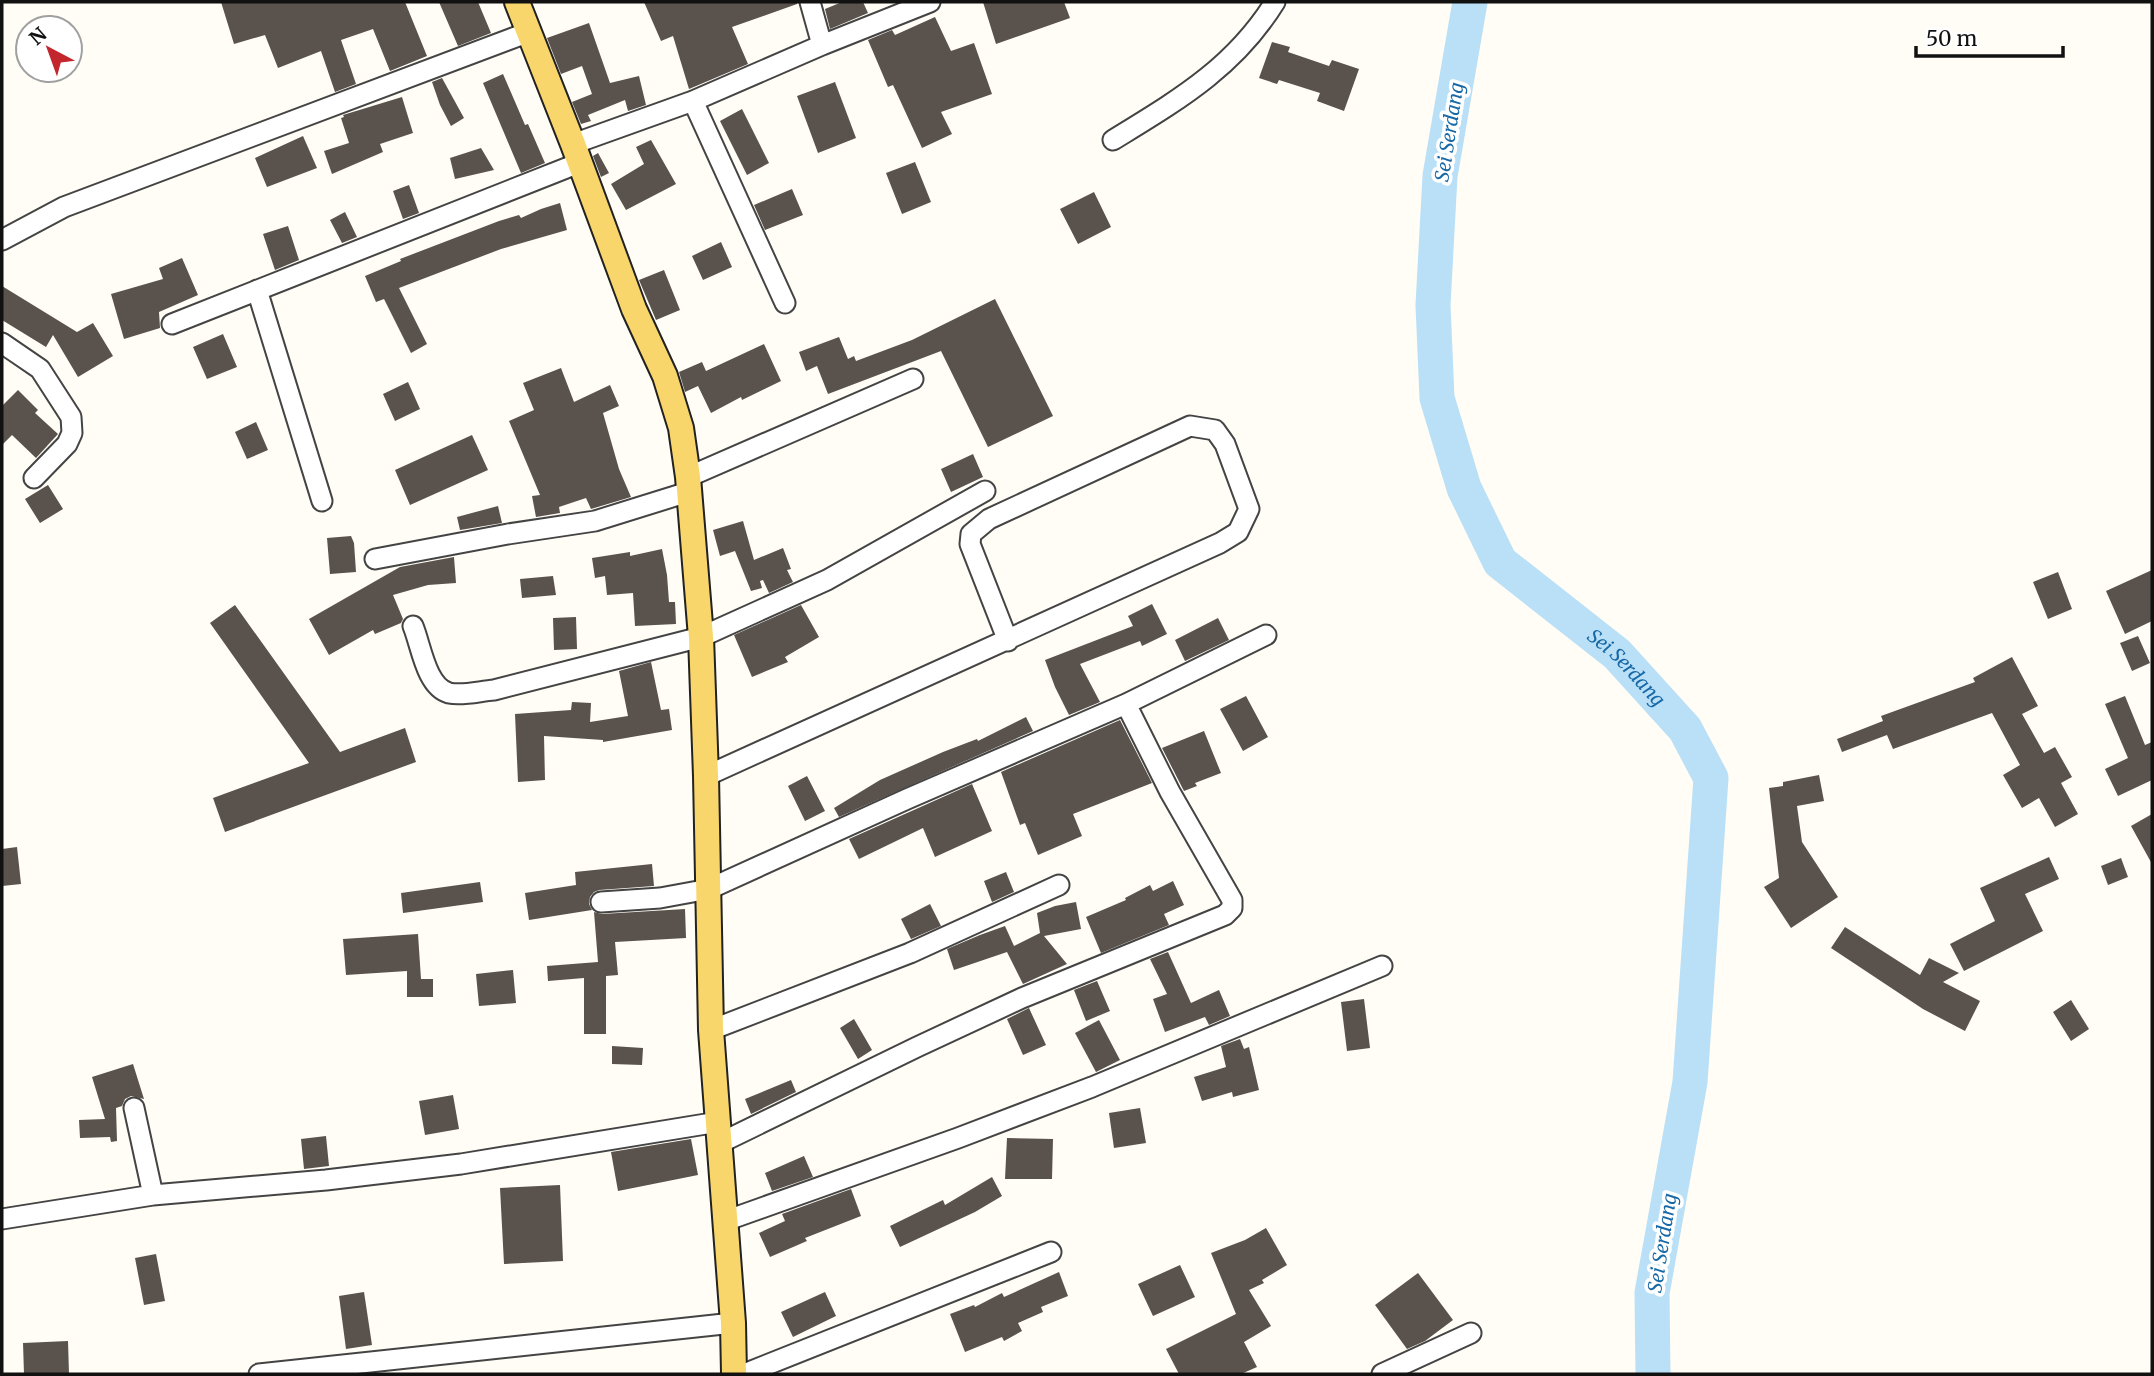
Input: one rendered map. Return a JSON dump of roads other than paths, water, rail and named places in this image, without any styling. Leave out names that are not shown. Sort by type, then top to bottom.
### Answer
[{"type":"main road","points":[[517,2],[634,309],[665,376],[681,428],[701,637],[711,1030],[733,1323],[734,1374]]},
{"type":"street","points":[[810,2],[822,45]]},
{"type":"street","points":[[172,324],[576,154],[822,45],[930,2]]},
{"type":"street","points":[[1113,139],[1200,85],[1242,47],[1261,25],[1275,2]]},
{"type":"street","points":[[2,240],[76,202],[529,32]]},
{"type":"street","points":[[693,101],[785,303]]},
{"type":"street","points":[[257,290],[322,501]]},
{"type":"street","points":[[2,342],[40,369],[71,417],[72,433],[67,444],[34,478]]},
{"type":"street","points":[[375,559],[595,521],[688,484],[914,379]]},
{"type":"street","points":[[706,776],[1008,640],[1220,543],[1238,531],[1249,509],[1226,444],[1215,430],[1190,426],[989,519],[971,534],[970,544],[1008,640]]},
{"type":"street","points":[[413,626],[421,644],[426,669],[440,689],[463,694],[507,687],[701,637],[827,580],[985,491]]},
{"type":"street","points":[[601,902],[660,898],[709,889],[1126,704],[1266,635]]},
{"type":"street","points":[[2,1219],[153,1195],[326,1180],[718,1133],[917,1047],[1021,998],[1225,915],[1232,908],[1233,900],[1170,792],[1126,704]]},
{"type":"street","points":[[711,1030],[910,953],[1059,885]]},
{"type":"street","points":[[725,1221],[958,1138],[1080,1091],[1382,966]]},
{"type":"street","points":[[134,1108],[153,1195]]},
{"type":"street","points":[[744,1374],[1051,1252]]},
{"type":"street","points":[[259,1374],[733,1323]]},
{"type":"street","points":[[1382,1374],[1471,1333]]},
{"type":"waterway","name":"Sei Serdang","points":[[1470,2],[1440,176],[1433,305],[1437,398],[1464,488],[1500,562],[1617,654],[1685,729],[1711,778],[1690,1082],[1652,1293],[1653,1374]]}]
